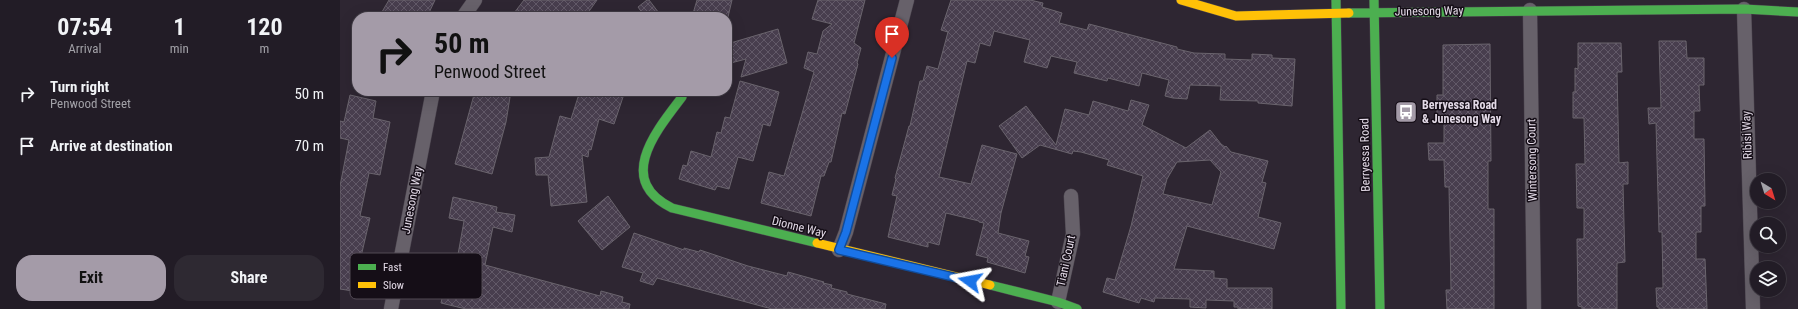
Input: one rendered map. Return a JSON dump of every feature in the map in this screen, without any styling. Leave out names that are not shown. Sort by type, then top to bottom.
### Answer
[{"type":"street","points":[[467,12],[475,0]]},
{"type":"street","points":[[839,250],[846,232],[908,0]]},
{"type":"street","name":"Junesong Way","points":[[1181,0],[1236,16],[1530,10],[1744,9],[1798,12]]},
{"type":"street","points":[[1336,0],[1341,309]]},
{"type":"street","name":"Berryessa Road","points":[[1374,0],[1380,309]]},
{"type":"street","name":"Ribisi Way","points":[[1744,9],[1753,309]]},
{"type":"street","name":"Wintersong Court","points":[[1530,10],[1534,309]]},
{"type":"street","name":"Junesong Way","points":[[402,253],[432,96]]},
{"type":"street","name":"Dionne Way","points":[[682,97],[658,128],[648,146],[642,166],[645,184],[654,198],[672,208],[839,250],[1058,302],[1077,309]]},
{"type":"street","name":"Tiani Court","points":[[1058,302],[1073,234],[1071,196]]},
{"type":"street","name":"Junesong Way","points":[[391,309],[393,299]]},
{"type":"building","points":[[389,0],[435,0],[429,12],[382,12]]},
{"type":"building","points":[[524,0],[597,0],[589,12],[515,12]]},
{"type":"building","points":[[649,0],[658,12],[642,12],[638,7]]},
{"type":"building","points":[[697,0],[732,0],[729,12],[693,12]]},
{"type":"building","points":[[818,0],[865,0],[854,43],[861,48],[858,64],[845,114],[842,113],[831,162],[829,162],[824,176],[821,176],[811,216],[761,203],[769,172],[784,176],[814,72],[804,68],[808,52],[817,54],[823,31],[832,24],[812,19]]},
{"type":"building","points":[[951,0],[1030,0],[1043,3],[1042,7],[1062,13],[1059,23],[1087,30],[1089,24],[1177,47],[1177,49],[1194,53],[1225,54],[1225,59],[1252,60],[1252,54],[1272,55],[1272,58],[1295,59],[1292,106],[1258,103],[1258,101],[1220,100],[1221,86],[1190,85],[1187,99],[1173,98],[1165,96],[1169,80],[1142,73],[1139,86],[1108,78],[1107,81],[1074,73],[1077,62],[1051,56],[1047,68],[1024,62],[1030,40],[994,31],[990,46],[980,43],[975,63],[967,61],[939,177],[971,184],[982,145],[1017,154],[1001,213],[998,233],[1029,241],[1025,256],[1029,257],[1025,273],[987,262],[988,258],[976,255],[984,223],[979,221],[946,213],[939,245],[928,242],[928,247],[888,237],[897,196],[892,195],[895,178],[910,126],[920,81],[923,81],[927,66],[938,69],[948,32],[941,30]]},
{"type":"building","points":[[778,29],[787,63],[741,77],[746,59],[732,63],[732,43]]},
{"type":"building","points":[[1659,41],[1686,41],[1687,58],[1704,58],[1704,85],[1699,85],[1700,111],[1694,111],[1694,139],[1704,139],[1705,206],[1701,206],[1701,232],[1696,232],[1696,259],[1705,259],[1707,309],[1659,309],[1659,307],[1657,307],[1656,288],[1663,288],[1662,232],[1659,232],[1656,123],[1649,124],[1648,108],[1661,108]]},
{"type":"building","points":[[1578,43],[1621,43],[1622,72],[1617,72],[1619,163],[1628,162],[1628,184],[1623,184],[1625,262],[1617,263],[1617,309],[1582,309],[1582,307],[1578,306],[1577,239],[1584,239],[1584,208],[1577,208],[1576,164],[1585,164],[1584,118],[1573,118],[1575,68],[1578,69]]},
{"type":"building","points":[[1490,44],[1491,161],[1488,161],[1488,209],[1494,209],[1494,309],[1447,309],[1446,290],[1451,290],[1449,187],[1445,187],[1444,160],[1429,160],[1428,143],[1444,143],[1444,115],[1437,114],[1437,95],[1443,95],[1443,45]]},
{"type":"building","points":[[740,81],[779,92],[770,126],[763,124],[753,161],[738,157],[729,189],[717,186],[715,190],[679,179],[683,165],[687,166],[691,151],[711,157],[717,132],[721,133],[725,117],[730,118]]},
{"type":"building","points":[[350,95],[376,101],[373,118],[390,122],[380,175],[369,173],[360,216],[370,218],[362,253],[350,253],[350,291],[340,289],[340,186],[349,140],[340,138],[340,121],[344,122]]},
{"type":"building","points":[[474,96],[510,96],[506,122],[492,174],[455,164]]},
{"type":"building","points":[[578,96],[623,96],[614,124],[599,119],[591,150],[589,149],[588,157],[582,155],[587,202],[551,206],[548,175],[536,175],[535,158],[549,157],[560,116],[571,119]]},
{"type":"building","points":[[1131,100],[1149,105],[1142,125],[1186,148],[1210,130],[1221,144],[1225,147],[1226,146],[1231,152],[1268,161],[1262,182],[1266,183],[1258,217],[1281,223],[1274,249],[1187,226],[1174,269],[1214,271],[1214,278],[1227,279],[1227,288],[1272,288],[1272,309],[1238,309],[1238,307],[1234,307],[1234,301],[1206,300],[1206,308],[1190,307],[1190,299],[1155,298],[1154,302],[1141,298],[1139,303],[1103,292],[1107,278],[1115,280],[1131,226],[1143,176],[1107,165],[1109,160],[1081,152],[1073,151],[1072,154],[1040,145],[1022,158],[999,126],[1026,106],[1056,145],[1065,109],[1089,115],[1093,101],[1128,111]],"holes":[[[1210,160],[1221,172],[1212,205],[1163,194],[1167,179],[1177,162]]]},
{"type":"building","points":[[608,196],[630,227],[602,250],[578,221]]},
{"type":"building","points":[[453,197],[497,207],[496,212],[515,215],[512,232],[493,227],[485,265],[600,296],[601,291],[623,297],[622,302],[630,304],[629,309],[466,309],[441,303],[442,299],[482,299],[482,253],[458,253],[464,221],[449,218]]},
{"type":"building","points":[[634,233],[684,250],[684,248],[699,252],[700,250],[748,266],[787,276],[788,272],[824,282],[823,283],[832,285],[831,288],[847,292],[847,294],[886,304],[885,309],[772,309],[657,278],[653,285],[640,281],[643,273],[622,267]]},
{"type":"traffic: fast","points":[[1336,0],[1341,309]]},
{"type":"traffic: fast","points":[[1374,0],[1380,309]]},
{"type":"traffic: fast","points":[[1349,13],[1744,9],[1798,12]]},
{"type":"traffic: fast","points":[[682,97],[661,125],[652,140],[646,155],[643,170],[646,184],[655,197],[672,208],[817,243]]},
{"type":"traffic: fast","points":[[990,285],[1058,302],[1077,309]]},
{"type":"traffic: slow","points":[[1181,0],[1236,16],[1349,13]]},
{"type":"traffic: slow","points":[[817,243],[990,285]]},
{"type":"place","name":"Berryessa Road & Junesong Way","points":[[1406,112]]},
{"type":"route","points":[[892,58],[846,232],[839,250],[970,281]]}]
